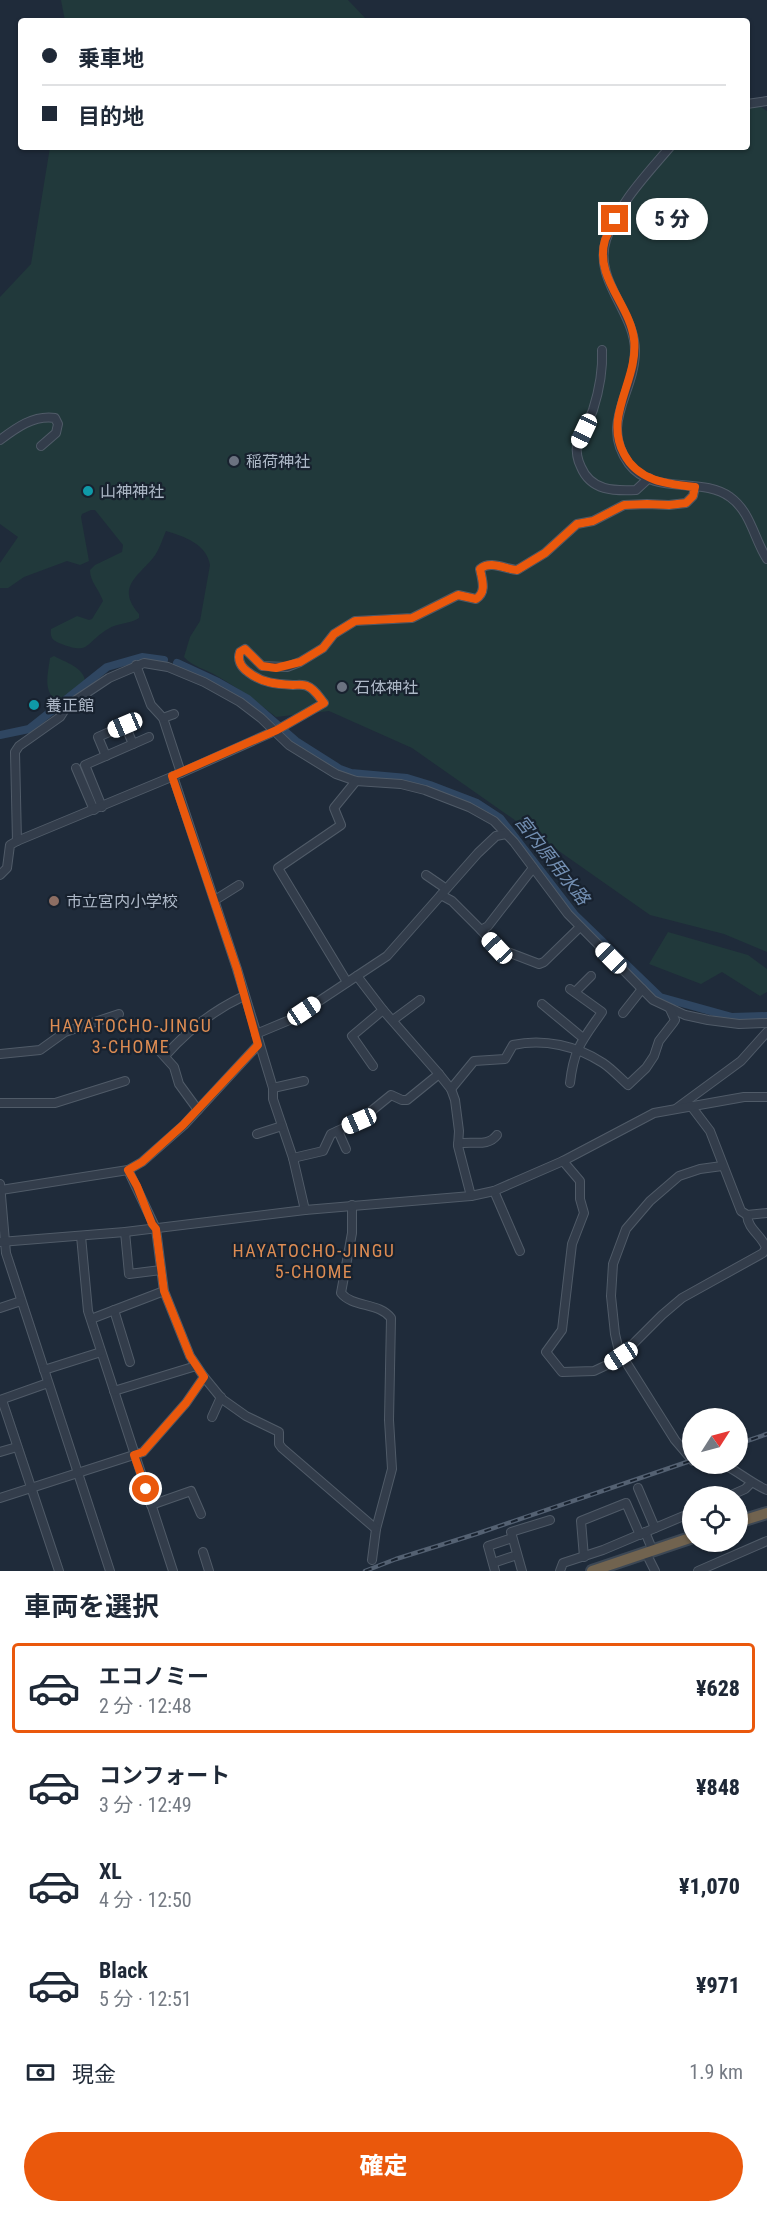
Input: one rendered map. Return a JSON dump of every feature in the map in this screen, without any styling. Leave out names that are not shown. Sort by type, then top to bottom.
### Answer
[{"type":"highway","points":[[748,1519],[767,1513]]},
{"type":"highway","points":[[592,1571],[682,1541]]},
{"type":"street","points":[[750,104],[767,101]]},
{"type":"street","points":[[668,150],[633,192],[615,219],[605,240],[604,265],[609,282],[629,319],[634,336],[635,353],[617,418],[617,438],[630,465],[649,478],[671,484],[716,490],[730,497],[742,508],[767,559]]},
{"type":"street","points":[[602,350],[602,372],[592,411],[578,444],[578,460],[585,476],[597,486],[613,491],[636,490],[649,478]]},
{"type":"street","points":[[0,440],[37,418],[55,418],[58,424],[56,433],[41,446]]},
{"type":"street","points":[[0,875],[7,868],[10,845],[275,730],[324,703],[306,685],[272,684],[257,679],[240,664],[238,657],[245,649],[262,666],[287,667],[312,656],[323,648],[334,634],[355,621],[412,618],[458,595],[476,599],[484,591],[480,569],[483,566],[517,570],[545,553],[577,524],[593,521],[624,505],[686,503],[693,496],[695,487]]},
{"type":"street","points":[[17,842],[15,752],[19,746],[60,717],[67,706],[109,678],[136,665],[149,663],[168,667],[204,682],[250,708],[289,745],[336,774],[356,781],[401,784],[434,793],[494,821],[580,927],[653,1000],[670,1009],[708,1020],[739,1024],[767,1023]]},
{"type":"street","points":[[136,665],[151,705],[163,718],[181,772]]},
{"type":"street","points":[[163,718],[174,714]]},
{"type":"street","points":[[106,756],[98,737],[125,725],[133,744]]},
{"type":"street","points":[[98,808],[85,765],[149,737]]},
{"type":"street","points":[[76,768],[98,808]]},
{"type":"street","points":[[172,776],[215,900],[273,1088],[273,1099],[293,1158],[305,1210]]},
{"type":"street","points":[[347,982],[278,868],[341,825],[334,808],[356,781]]},
{"type":"street","points":[[256,1035],[292,1019],[387,956],[491,840],[498,835],[506,834]]},
{"type":"street","points":[[481,930],[488,926],[533,868]]},
{"type":"street","points":[[426,875],[497,948],[539,963],[544,962],[580,927]]},
{"type":"street","points":[[215,900],[239,885]]},
{"type":"street","points":[[357,976],[451,1089],[456,1105],[458,1144],[471,1196]]},
{"type":"street","points":[[570,1083],[572,1062],[577,1049],[602,1012],[573,991],[591,976]]},
{"type":"street","points":[[623,1013],[642,989]]},
{"type":"street","points":[[165,1056],[176,1043],[207,1017],[224,1005],[244,996]]},
{"type":"street","points":[[393,1020],[420,1000]]},
{"type":"street","points":[[542,1004],[584,1038]]},
{"type":"street","points":[[451,1089],[471,1063],[476,1060],[505,1059],[514,1044],[537,1042],[577,1049],[605,1064],[628,1085],[646,1068],[654,1056],[658,1041],[675,1020],[670,1009]]},
{"type":"street","points":[[373,1066],[352,1036],[383,1010]]},
{"type":"street","points":[[0,1054],[40,1050],[65,1032],[119,1014]]},
{"type":"street","points":[[677,1108],[741,1060],[767,1032]]},
{"type":"street","points":[[110,1571],[2,1241],[1,1187],[128,1170],[142,1162],[198,1110],[258,1045]]},
{"type":"street","points":[[154,1046],[176,1070],[179,1084],[198,1110]]},
{"type":"street","points":[[293,1158],[323,1151],[327,1138],[331,1134],[359,1121],[391,1095],[402,1100],[409,1099],[439,1074]]},
{"type":"street","points":[[0,1103],[55,1103],[125,1081]]},
{"type":"street","points":[[273,1088],[304,1081]]},
{"type":"street","points":[[2,1241],[125,1232],[352,1205],[471,1196],[494,1191],[563,1161],[644,1117],[677,1108],[752,1096],[767,1097]]},
{"type":"street","points":[[563,1161],[580,1181],[580,1199],[584,1213],[572,1244],[562,1330],[546,1352],[562,1372],[594,1371],[621,1356],[682,1298],[763,1253],[766,1248],[764,1242],[751,1229],[747,1215],[738,1208],[710,1131],[691,1106]]},
{"type":"street","points":[[257,1134],[282,1126]]},
{"type":"street","points":[[338,1131],[346,1149]]},
{"type":"street","points":[[458,1144],[486,1143],[492,1141],[497,1135]]},
{"type":"street","points":[[682,1448],[621,1356],[615,1334],[612,1281],[615,1256],[626,1229],[650,1201],[679,1176],[700,1168],[722,1166]]},
{"type":"street","points":[[128,1170],[156,1229],[164,1291],[184,1343],[196,1366],[221,1397],[246,1416],[279,1432],[279,1444],[282,1448],[376,1529]]},
{"type":"street","points":[[494,1191],[520,1251]]},
{"type":"street","points":[[352,1205],[352,1233],[341,1293],[348,1299],[385,1312],[391,1318],[388,1420],[392,1469],[376,1529],[372,1560]]},
{"type":"street","points":[[747,1215],[767,1213]]},
{"type":"street","points":[[125,1232],[129,1274],[161,1270]]},
{"type":"street","points":[[81,1236],[88,1311],[173,1571]]},
{"type":"street","points":[[91,1319],[164,1291]]},
{"type":"street","points":[[0,1308],[21,1301]]},
{"type":"street","points":[[114,1310],[130,1362]]},
{"type":"street","points":[[44,1370],[101,1352]]},
{"type":"street","points":[[114,1391],[196,1366]]},
{"type":"street","points":[[0,1498],[143,1452],[186,1403],[204,1377]]},
{"type":"street","points":[[48,1383],[1,1400],[60,1571]]},
{"type":"street","points":[[212,1417],[221,1397]]},
{"type":"street","points":[[0,1452],[17,1447]]},
{"type":"street","points":[[740,1474],[751,1483],[767,1490]]},
{"type":"street","points":[[748,1486],[751,1483]]},
{"type":"street","points":[[638,1488],[655,1528]]},
{"type":"street","points":[[151,1506],[191,1491],[201,1514]]},
{"type":"street","points":[[584,1557],[581,1521],[626,1503],[643,1534],[655,1571]]},
{"type":"street","points":[[560,1571],[563,1563],[584,1557],[682,1517]]},
{"type":"street","points":[[522,1571],[510,1532],[550,1520]]},
{"type":"street","points":[[512,1538],[488,1546],[494,1567],[517,1556]]},
{"type":"street","points":[[698,1571],[767,1541]]},
{"type":"street","points":[[203,1552],[209,1571]]},
{"type":"green space","points":[[61,0],[348,0],[365,18],[64,18]]},
{"type":"green space","points":[[750,99],[767,111],[767,952],[724,934],[650,915],[412,748],[329,711],[276,717],[232,685],[191,663],[184,657],[190,637],[200,621],[210,565],[199,546],[187,538],[166,531],[155,555],[131,583],[129,597],[139,618],[112,627],[82,648],[69,647],[53,639],[51,629],[77,616],[92,619],[103,601],[91,578],[90,570],[95,565],[122,552],[123,545],[95,510],[91,510],[82,514],[81,517],[89,561],[80,565],[67,561],[24,577],[8,588],[0,588],[0,563],[18,537],[0,524],[0,297],[31,264],[50,150],[750,150]]},
{"type":"green space","points":[[54,656],[78,669],[85,682],[59,702],[50,694],[47,683],[50,658]]},
{"type":"green space","points":[[668,932],[748,955],[767,969],[767,992],[760,996],[722,972],[701,984],[649,964]]},
{"type":"waterway","name":"宮内原用水路","points":[[0,735],[29,729],[107,667],[142,657],[164,660]]},
{"type":"waterway","name":"宮内原用水路","points":[[177,663],[248,699],[296,741],[340,769],[351,773],[407,778],[430,785],[477,803],[500,818],[575,915],[660,997],[732,1017],[767,1016]]},
{"type":"railway","points":[[748,1441],[767,1434]]},
{"type":"railway","points":[[365,1571],[682,1464]]},
{"type":"place","name":"稲荷神社","points":[[234,461]]},
{"type":"place","name":"山神神社","points":[[88,491]]},
{"type":"place","name":"石体神社","points":[[342,687]]},
{"type":"place","name":"養正館","points":[[34,705]]},
{"type":"place","name":"市立宮内小学校","points":[[54,901]]},
{"type":"district","name":"HAYATOCHO-JINGU 3-CHOME","points":[[131,1036]]},
{"type":"district","name":"HAYATOCHO-JINGU 5-CHOME","points":[[314,1261]]},
{"type":"route","points":[[146,1489],[134,1455],[143,1452],[186,1403],[204,1377],[190,1356],[164,1291],[156,1229],[128,1170],[142,1162],[147,1155],[183,1125],[258,1045],[215,900],[172,776],[277,730],[324,703],[306,685],[272,684],[257,679],[240,664],[238,657],[245,649],[262,666],[287,667],[312,656],[323,648],[334,634],[355,621],[412,618],[458,595],[476,599],[484,591],[480,569],[483,566],[517,570],[545,553],[577,524],[593,521],[624,505],[686,503],[693,496],[695,487],[659,482],[638,472],[630,465],[617,438],[617,418],[635,353],[634,336],[629,319],[609,282],[604,265],[605,240],[615,219]]}]
